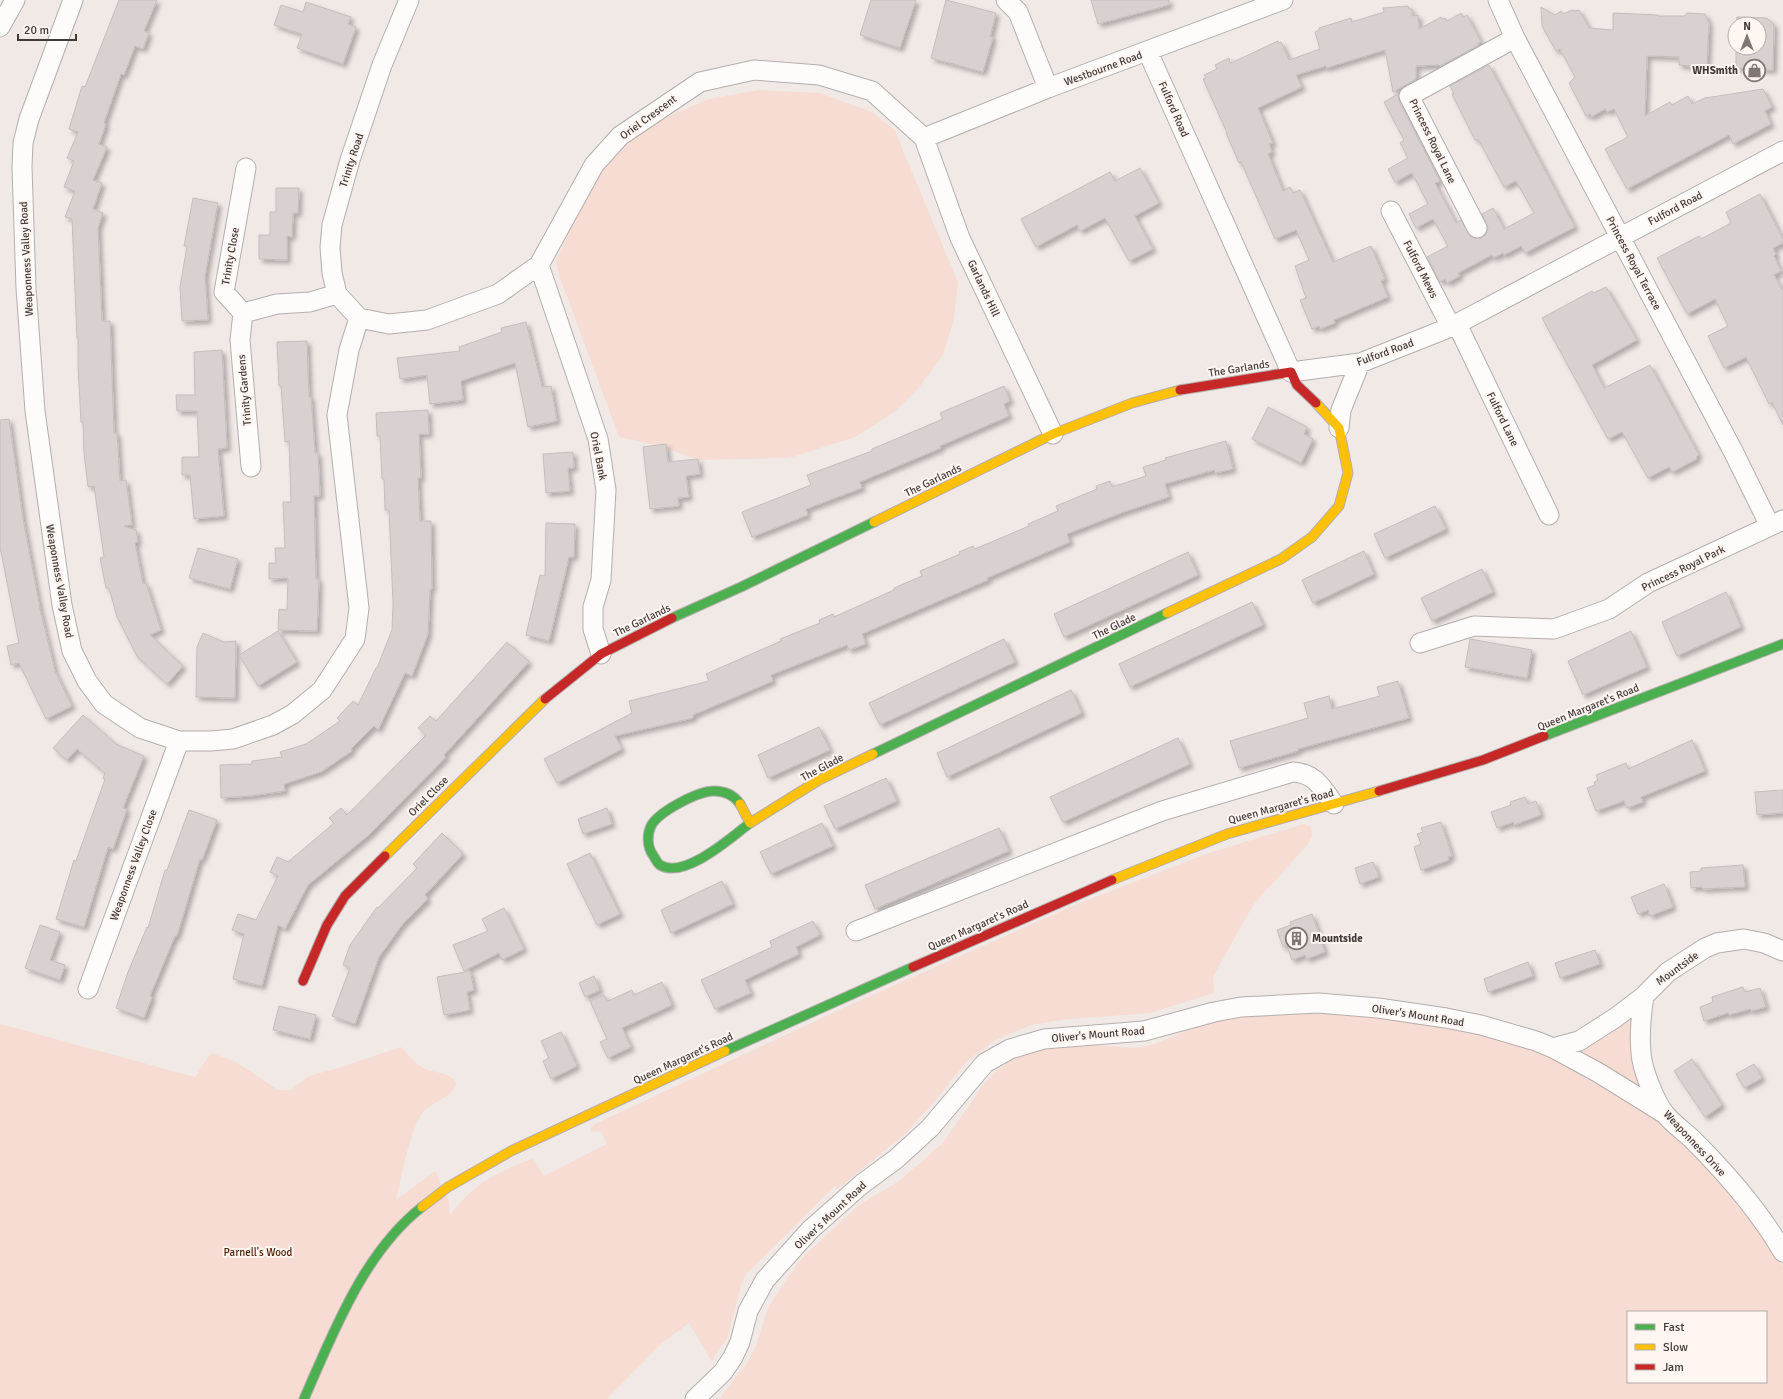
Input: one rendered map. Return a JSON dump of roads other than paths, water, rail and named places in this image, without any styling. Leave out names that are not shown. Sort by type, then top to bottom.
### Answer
[{"type":"street","points":[[0,27],[15,0]]},
{"type":"street","name":"Weaponness Valley Road","points":[[73,0],[29,118],[23,143],[22,167],[26,288],[35,411],[52,543],[62,605],[72,651],[87,681],[104,704],[140,728],[178,740],[211,741],[233,739],[274,725],[293,714],[322,690],[355,639],[359,608],[337,415],[349,350],[359,318]]},
{"type":"street","name":"Trinity Road","points":[[359,318],[337,294],[332,273],[330,247],[332,225],[350,160],[382,65],[409,0]]},
{"type":"street","points":[[1006,0],[1018,12],[1048,88]]},
{"type":"street","name":"Westbourne Road","points":[[924,138],[1048,88],[1148,52],[1283,0]]},
{"type":"street","name":"Princess Royal Terrace","points":[[1498,0],[1515,38],[1733,451],[1777,523]]},
{"type":"street","name":"Princess Royal Lane","points":[[1478,228],[1409,96],[1515,38]]},
{"type":"street","name":"Fulford Road","points":[[1148,52],[1291,372],[1360,363],[1454,325],[1783,151]]},
{"type":"street","name":"Oriel Crescent","points":[[359,318],[389,324],[426,320],[498,294],[539,264],[594,165],[620,136],[700,82],[754,70],[819,75],[872,91],[924,138]]},
{"type":"street","name":"Garlands Hill","points":[[924,138],[960,238],[1053,434]]},
{"type":"street","name":"Trinity Close","points":[[244,313],[224,292],[246,168]]},
{"type":"street","name":"Fulford Mews","points":[[1391,211],[1454,325]]},
{"type":"street","name":"Oriel Bank","points":[[539,264],[599,447],[606,490],[601,580],[594,608],[593,629],[601,654]]},
{"type":"street","points":[[244,313],[277,304],[310,302],[337,294]]},
{"type":"street","name":"Trinity Gardens","points":[[244,313],[240,340],[251,467]]},
{"type":"street","name":"Fulford Lane","points":[[1454,325],[1549,515]]},
{"type":"street","points":[[1339,428],[1341,410],[1360,363]]},
{"type":"street","name":"The Glade","points":[[750,823],[739,802],[734,796],[711,791],[669,810],[655,820],[648,836],[653,858],[659,865],[670,869],[685,867],[696,862],[750,823],[819,780],[1281,560],[1312,537],[1339,506],[1348,472],[1339,428],[1323,409],[1296,385],[1291,372]]},
{"type":"street","name":"The Garlands","points":[[601,654],[652,627],[741,587],[1053,434],[1104,413],[1159,395],[1232,380],[1291,372]]},
{"type":"street","name":"Princess Royal Park","points":[[1420,642],[1474,626],[1554,629],[1609,609],[1648,583],[1777,523]]},
{"type":"street","name":"Queen Margaret's Road","points":[[304,1399],[339,1319],[372,1263],[404,1221],[454,1184],[511,1151],[777,1027],[1073,896],[1227,834],[1483,760],[1783,644]]},
{"type":"street","name":"Oriel Close","points":[[302,981],[327,925],[345,896],[539,703],[601,654]]},
{"type":"street","name":"Weaponness Valley Close","points":[[88,989],[178,740]]},
{"type":"street","points":[[856,931],[1162,811],[1293,772],[1302,772],[1312,776],[1334,804]]},
{"type":"street","name":"Mountside","points":[[1644,996],[1668,972],[1690,956],[1717,943],[1744,939],[1764,943],[1783,951]]},
{"type":"street","points":[[1553,1048],[1579,1041],[1615,1018],[1644,996]]},
{"type":"street","name":"Weaponness Drive","points":[[1644,996],[1640,1026],[1641,1054],[1648,1081],[1665,1114],[1694,1141],[1736,1187],[1773,1235],[1783,1252]]},
{"type":"street","name":"Oliver's Mount Road","points":[[695,1399],[723,1372],[733,1357],[740,1342],[748,1311],[765,1280],[810,1230],[862,1184],[896,1159],[930,1128],[985,1063],[1010,1049],[1044,1039],[1144,1031],[1214,1012],[1241,1007],[1318,1003],[1378,1008],[1446,1018],[1487,1027],[1553,1048],[1599,1073],[1665,1114]]},
{"type":"place","name":"WHSmith","points":[[1754,70]]},
{"type":"place","name":"Mountside","points":[[1297,938]]},
{"type":"park label","name":"Parnell's Wood","points":[[258,1252]]}]
